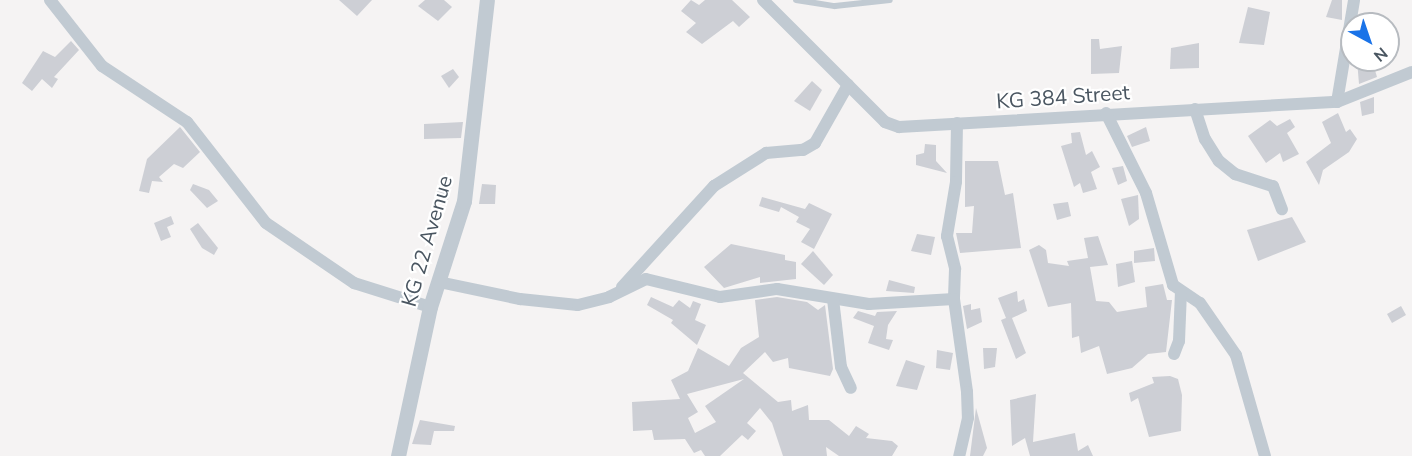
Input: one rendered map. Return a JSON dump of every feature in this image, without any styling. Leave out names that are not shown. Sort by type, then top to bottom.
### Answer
[{"type":"street","points":[[50,0],[102,66],[187,122],[266,224],[354,283],[430,307]]},
{"type":"street","name":"KG 22 Avenue","points":[[398,456],[430,307],[439,282],[471,162],[487,0]]},
{"type":"street","name":"KG 384 Street","points":[[763,0],[848,85],[892,125],[1337,102],[1412,73]]},
{"type":"street","points":[[1337,102],[1354,0]]},
{"type":"street","points":[[439,282],[519,299],[578,305],[609,297],[622,287],[714,186],[766,153],[803,150],[815,143],[848,85]]},
{"type":"street","points":[[1195,109],[1204,139],[1219,161],[1235,174],[1273,186],[1282,209]]},
{"type":"street","points":[[1106,113],[1146,193],[1167,271],[1181,292],[1200,303],[1236,356],[1265,456]]},
{"type":"street","points":[[957,123],[956,182],[947,236],[955,269],[954,299],[967,410],[959,456]]},
{"type":"street","points":[[622,287],[646,279],[720,297],[777,289],[869,304],[954,299]]},
{"type":"street","points":[[1174,354],[1179,341],[1181,292]]},
{"type":"street","points":[[833,299],[841,368],[851,388]]},
{"type":"lane","points":[[796,0],[835,6],[890,0]]},
{"type":"building","points":[[339,0],[372,0],[357,16]]},
{"type":"building","points":[[425,0],[444,0],[452,7],[438,21],[418,6]]},
{"type":"building","points":[[691,0],[699,5],[705,0],[732,0],[750,17],[739,27],[733,21],[702,44],[686,32],[696,23],[681,11]]},
{"type":"building","points":[[1332,0],[1342,0],[1340,20],[1326,17]]},
{"type":"building","points":[[1248,7],[1270,12],[1264,45],[1239,43]]},
{"type":"building","points":[[1091,39],[1099,39],[1100,49],[1122,46],[1119,73],[1091,74]]},
{"type":"building","points":[[71,41],[79,50],[54,77],[58,79],[52,88],[42,79],[32,91],[22,83],[43,51],[55,57]]},
{"type":"building","points":[[1199,43],[1199,68],[1170,69],[1171,48]]},
{"type":"building","points":[[453,69],[459,77],[449,88],[441,76]]},
{"type":"building","points":[[1358,72],[1376,72],[1377,77],[1359,84]]},
{"type":"building","points":[[812,81],[822,90],[810,111],[794,101]]},
{"type":"building","points":[[1374,97],[1374,113],[1362,116],[1360,102]]},
{"type":"building","points":[[1338,113],[1346,132],[1350,129],[1357,139],[1349,152],[1323,170],[1319,185],[1306,162],[1331,143],[1322,122]]},
{"type":"building","points":[[1290,119],[1295,127],[1287,133],[1299,154],[1283,162],[1280,153],[1266,163],[1248,136],[1270,120],[1277,126]]},
{"type":"building","points":[[463,122],[461,138],[424,139],[424,124]]},
{"type":"building","points":[[180,127],[200,152],[183,168],[174,164],[159,177],[163,182],[152,181],[149,193],[139,191],[147,159]]},
{"type":"building","points":[[1146,127],[1150,141],[1132,147],[1127,136]]},
{"type":"building","points":[[1080,132],[1086,155],[1092,151],[1100,167],[1091,172],[1097,189],[1083,193],[1080,183],[1074,187],[1061,146],[1072,143],[1071,133]]},
{"type":"building","points":[[925,144],[936,145],[936,161],[947,173],[916,165],[916,155],[924,153]]},
{"type":"building","points":[[965,161],[998,161],[1005,195],[1013,193],[1021,248],[960,253],[956,233],[972,233],[974,206],[965,207]]},
{"type":"building","points":[[1123,166],[1127,181],[1118,185],[1112,168]]},
{"type":"building","points":[[441,180],[452,181],[448,200],[436,196]]},
{"type":"building","points":[[193,184],[209,190],[218,201],[207,208],[190,190]]},
{"type":"building","points":[[482,184],[496,185],[495,204],[479,204]]},
{"type":"building","points":[[1138,195],[1139,219],[1129,226],[1121,199]]},
{"type":"building","points":[[762,197],[805,209],[809,203],[832,214],[814,249],[801,242],[810,229],[796,222],[799,217],[781,207],[779,212],[759,206]]},
{"type":"building","points":[[1068,202],[1071,216],[1057,220],[1053,204]]},
{"type":"building","points":[[171,216],[174,224],[167,227],[171,237],[161,241],[154,223]]},
{"type":"building","points":[[1292,217],[1306,242],[1258,261],[1247,230]]},
{"type":"building","points":[[198,223],[218,248],[214,255],[202,248],[190,229]]},
{"type":"building","points":[[917,234],[935,237],[931,255],[911,251]]},
{"type":"building","points":[[1098,236],[1108,265],[1090,267],[1096,301],[1109,302],[1117,312],[1147,307],[1145,287],[1163,284],[1167,300],[1172,300],[1166,352],[1148,354],[1132,368],[1107,374],[1099,346],[1081,353],[1079,336],[1072,338],[1071,303],[1048,307],[1029,250],[1039,245],[1046,250],[1048,263],[1069,266],[1067,261],[1088,258],[1084,238]]},
{"type":"building","points":[[731,244],[785,255],[785,260],[796,262],[796,279],[760,283],[760,277],[724,288],[704,267]]},
{"type":"building","points":[[1154,248],[1155,261],[1134,263],[1134,251]]},
{"type":"building","points":[[813,251],[833,275],[824,285],[801,264]]},
{"type":"building","points":[[1132,261],[1135,282],[1118,287],[1116,264]]},
{"type":"building","points":[[889,280],[915,287],[914,293],[886,291]]},
{"type":"building","points":[[1017,291],[1018,302],[1024,299],[1027,311],[1012,318],[1026,353],[1016,359],[1001,320],[1006,318],[998,298]]},
{"type":"building","points":[[651,297],[673,307],[679,300],[690,308],[693,301],[701,304],[695,320],[706,325],[697,345],[671,323],[673,320],[647,305]]},
{"type":"building","points":[[777,297],[807,302],[818,310],[825,305],[833,369],[830,376],[789,368],[788,358],[773,362],[765,352],[743,373],[778,402],[791,400],[792,411],[808,405],[809,420],[829,420],[849,436],[856,426],[869,434],[866,438],[892,441],[898,446],[892,456],[839,456],[826,447],[827,456],[783,456],[772,423],[760,408],[747,423],[756,431],[748,440],[742,435],[720,456],[705,456],[701,450],[694,453],[685,439],[654,440],[652,430],[633,431],[632,402],[680,399],[671,380],[688,371],[698,348],[729,366],[741,348],[759,337],[755,300]],"holes":[[[744,379],[705,406],[716,422],[695,433],[688,418],[698,412],[687,394]]]},
{"type":"building","points":[[971,304],[971,310],[980,308],[982,322],[967,329],[963,306]]},
{"type":"building","points":[[1401,306],[1406,315],[1392,323],[1387,314]]},
{"type":"building","points":[[858,311],[875,316],[877,312],[897,311],[888,325],[886,339],[893,340],[889,350],[868,343],[874,326],[853,318]]},
{"type":"building","points":[[983,348],[997,348],[995,367],[984,369]]},
{"type":"building","points":[[937,350],[953,353],[950,370],[936,368]]},
{"type":"building","points":[[906,360],[925,366],[917,390],[896,386]]},
{"type":"building","points":[[1170,376],[1178,379],[1182,395],[1181,431],[1149,437],[1138,398],[1131,402],[1129,393],[1154,383],[1152,377]]},
{"type":"building","points":[[1036,394],[1033,442],[1075,433],[1078,451],[1088,445],[1093,456],[1030,456],[1025,438],[1012,446],[1010,400]]},
{"type":"building","points":[[976,408],[987,448],[983,456],[970,456]]},
{"type":"building","points":[[420,420],[455,426],[454,431],[434,431],[431,445],[412,444]]}]
